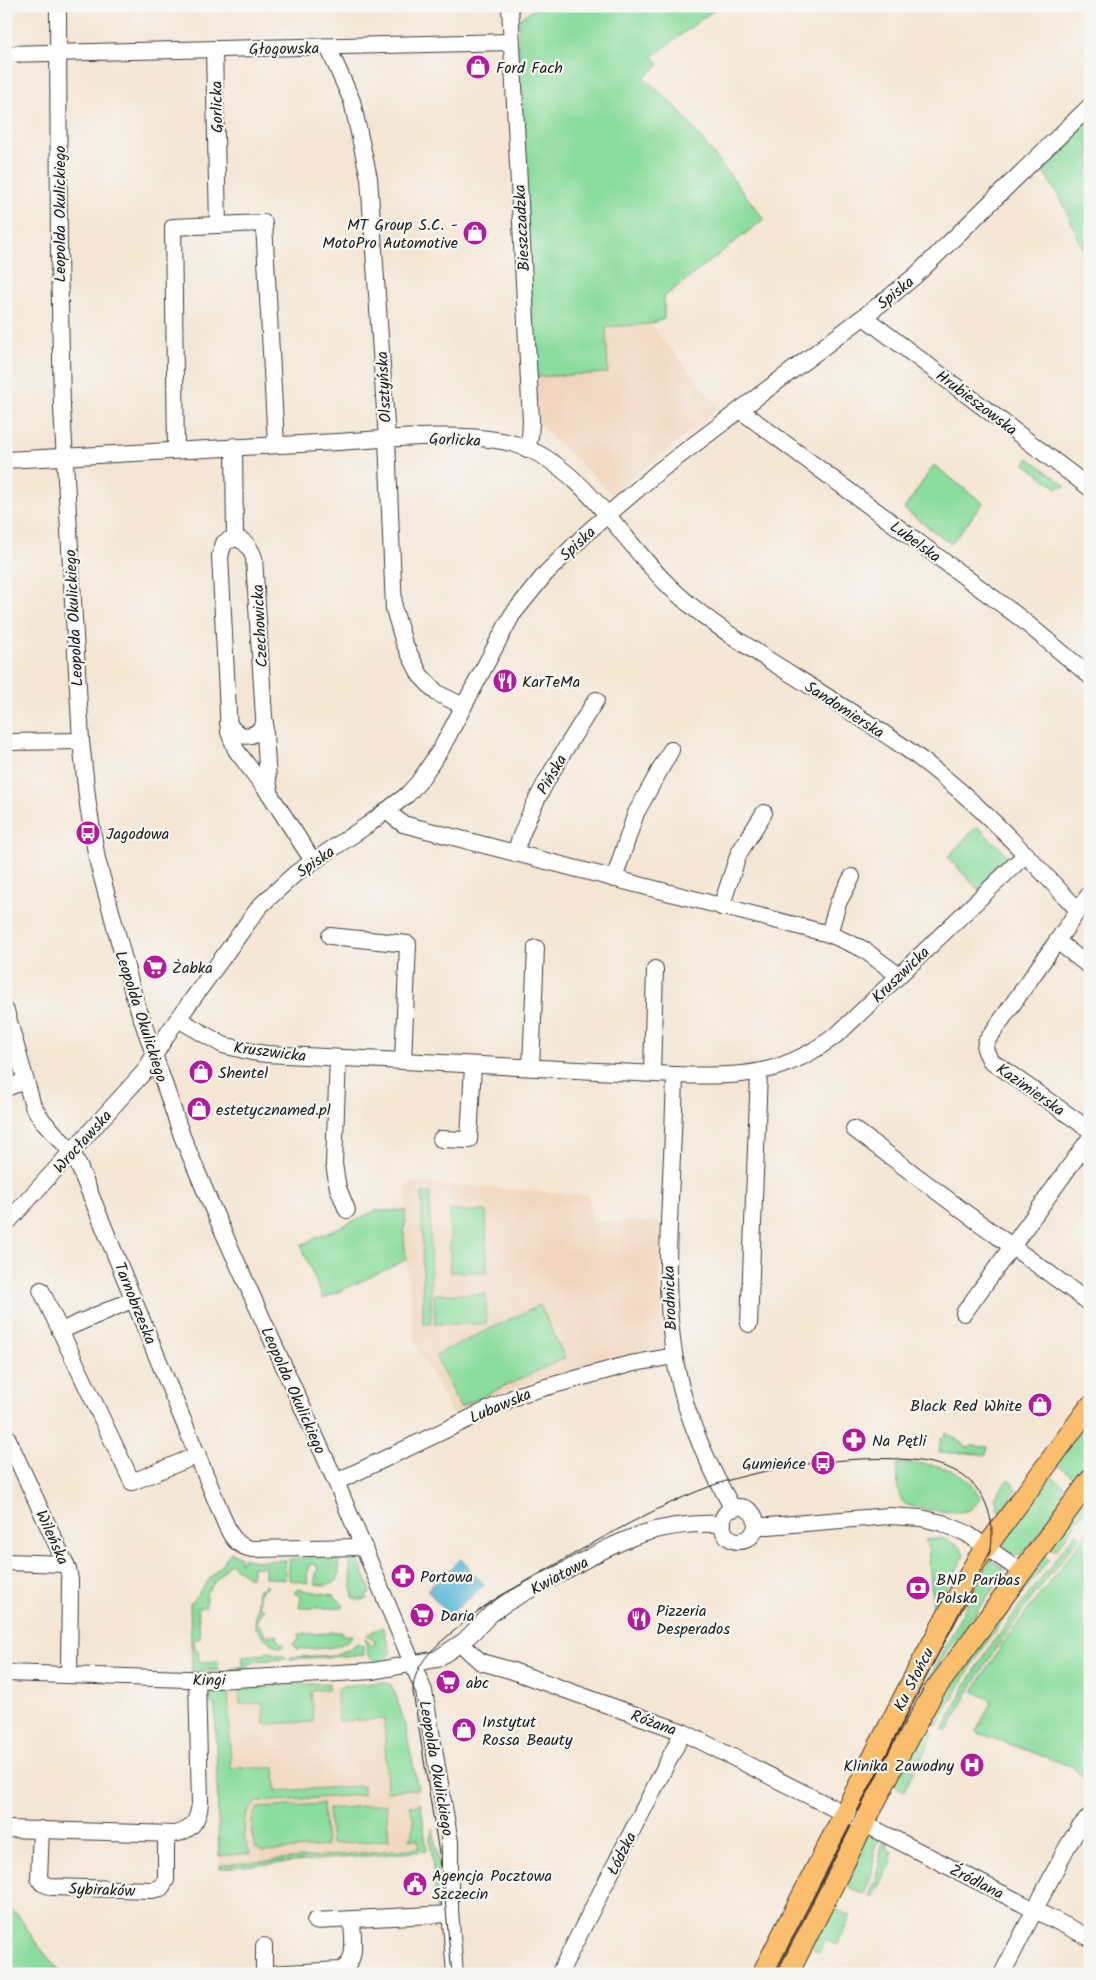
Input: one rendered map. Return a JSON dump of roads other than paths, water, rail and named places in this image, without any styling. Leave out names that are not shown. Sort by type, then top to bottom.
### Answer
[{"type":"main road","name":"Ku Słońcu","points":[[762,1974],[927,1652],[986,1547],[1090,1406]]},
{"type":"main road","name":"Ku Słońcu","points":[[788,1974],[934,1691],[1090,1480]]},
{"type":"street","name":"Leopolda Okulickiego","points":[[58,6],[59,266],[64,456],[81,742],[98,859],[122,959],[182,1136],[336,1482],[427,1703],[446,1813],[450,1850],[450,1914],[456,1974]]},
{"type":"street","name":"Bieszczadzka","points":[[510,6],[531,421],[527,449]]},
{"type":"street","name":"Głogowska","points":[[6,54],[511,42]]},
{"type":"street","name":"Olsztyńska","points":[[328,47],[352,101],[369,178],[387,439],[392,595],[399,627],[409,655],[420,675],[437,692],[463,706]]},
{"type":"street","name":"Gorlicka","points":[[214,50],[218,225]]},
{"type":"street","name":"Spiska","points":[[153,1055],[260,906],[284,883],[406,795],[430,767],[508,622],[531,590],[564,554],[659,471],[864,317],[929,263],[1090,106]]},
{"type":"street","points":[[176,450],[173,227],[264,223],[276,444]]},
{"type":"street","name":"Hrubieszowska","points":[[864,317],[1090,488]]},
{"type":"street","name":"Lubelska","points":[[740,410],[1019,617],[1090,676]]},
{"type":"street","name":"Gorlicka","points":[[6,460],[276,444],[387,439],[469,438],[510,443],[544,458],[592,496],[608,515]]},
{"type":"street","points":[[234,446],[235,538]]},
{"type":"street","name":"Sandomierska","points":[[608,515],[649,565],[692,607],[731,636],[907,750],[971,802],[1026,854],[1077,909]]},
{"type":"street","name":"Czechowicka","points":[[271,796],[268,781],[254,558],[247,544],[235,538],[224,543],[220,550],[228,723],[232,742],[271,796],[313,861]]},
{"type":"street","name":"Pińska","points":[[515,853],[526,820],[535,801],[596,700]]},
{"type":"street","points":[[228,723],[236,733],[249,736],[260,730],[265,723]]},
{"type":"street","points":[[6,742],[81,742]]},
{"type":"street","points":[[614,879],[636,813],[671,750]]},
{"type":"street","points":[[386,811],[403,824],[829,934],[864,949],[898,975]]},
{"type":"street","points":[[722,907],[738,853],[764,813]]},
{"type":"street","name":"Kruszwicka","points":[[178,1019],[207,1037],[236,1048],[266,1054],[676,1075],[727,1076],[759,1072],[792,1062],[828,1042],[1026,854]]},
{"type":"street","points":[[829,934],[838,903],[852,877]]},
{"type":"street","points":[[1077,909],[1090,893]]},
{"type":"street","name":"Kazimierska","points":[[1077,909],[1057,941],[986,1042],[985,1049],[990,1060],[1090,1130]]},
{"type":"street","points":[[330,936],[408,944],[403,1061]]},
{"type":"street","points":[[1057,941],[1090,967]]},
{"type":"street","points":[[531,1068],[536,948]]},
{"type":"street","points":[[652,1073],[655,969]]},
{"type":"street","name":"Tarnobrzeska","points":[[6,1011],[31,1101],[37,1113],[72,1152],[92,1195],[226,1525],[234,1540],[239,1546],[261,1549],[364,1547]]},
{"type":"street","name":"Wrocławska","points":[[6,1224],[144,1072],[153,1055]]},
{"type":"street","points":[[338,1058],[334,1164],[338,1188],[347,1210]]},
{"type":"street","points":[[441,1139],[468,1140],[474,1065]]},
{"type":"street","points":[[749,1324],[759,1072]]},
{"type":"street","name":"Brodnicka","points":[[676,1075],[667,1270],[668,1304],[674,1356],[681,1389],[694,1431],[710,1468],[733,1509]]},
{"type":"street","points":[[6,1088],[25,1082]]},
{"type":"street","points":[[854,1129],[1011,1247],[1090,1303]]},
{"type":"street","points":[[964,1313],[1090,1138]]},
{"type":"street","points":[[41,1290],[132,1482],[198,1455]]},
{"type":"street","points":[[60,1332],[134,1299]]},
{"type":"street","name":"Lubawska","points":[[336,1482],[521,1394],[630,1364],[674,1356]]},
{"type":"street","name":"Wileńska","points":[[6,1435],[66,1564],[70,1580],[68,1675]]},
{"type":"street","points":[[740,1508],[749,1511],[754,1517],[756,1526],[750,1536],[738,1541],[727,1536],[722,1524],[726,1514],[733,1509],[740,1508]]},
{"type":"street","points":[[756,1526],[889,1516],[913,1516],[946,1524],[966,1534],[1022,1572]]},
{"type":"street","name":"Kwiatowa","points":[[411,1664],[437,1658],[460,1644],[493,1612],[503,1605],[623,1540],[649,1530],[674,1525],[722,1524]]},
{"type":"street","points":[[6,1562],[66,1564]]},
{"type":"street","name":"Różana","points":[[460,1644],[481,1662],[683,1732],[844,1813]]},
{"type":"street","name":"Kingi","points":[[6,1673],[197,1680],[351,1674],[411,1664]]},
{"type":"street","points":[[6,1829],[166,1834],[181,1833],[187,1830],[192,1826],[199,1813],[197,1680]]},
{"type":"street","name":"Łódzka","points":[[558,1974],[683,1732]]},
{"type":"street","points":[[844,1813],[865,1823]]},
{"type":"street","points":[[1002,1974],[1071,1840],[1090,1816]]},
{"type":"street","name":"Źródlana","points":[[865,1823],[1090,1938]]},
{"type":"street","name":"Sybiraków","points":[[41,1829],[39,1878],[42,1883],[52,1887],[152,1890],[161,1888],[166,1880],[166,1834]]},
{"type":"street","points":[[316,1921],[450,1914]]},
{"type":"street","points":[[270,1974],[345,1968],[353,1955],[352,1919]]},
{"type":"street","points":[[264,1946],[264,1974]]},
{"type":"water","points":[[461,1559],[484,1585],[449,1615],[427,1590]]},
{"type":"tram line","points":[[452,1974],[443,1878],[413,1692],[417,1672],[435,1647],[500,1596],[630,1523],[711,1486],[763,1472],[795,1466],[862,1459],[922,1461],[946,1467],[970,1481],[983,1497],[992,1528],[990,1552],[775,1974]]},
{"type":"place","name":"Ford Fach","points":[[478,67]]},
{"type":"place","name":"MT Group S.C. - MotoPro Automotive","points":[[475,233]]},
{"type":"place","name":"KarTeMa","points":[[505,681]]},
{"type":"place","name":"Jagodowa","points":[[88,833]]},
{"type":"place","name":"Żabka","points":[[155,967]]},
{"type":"place","name":"Shentel","points":[[201,1072]]},
{"type":"place","name":"estetycznamed.pl","points":[[199,1109]]},
{"type":"place","name":"Black Red White","points":[[1040,1405]]},
{"type":"place","name":"Na Pętli","points":[[854,1440]]},
{"type":"place","name":"Gumieńce","points":[[823,1463]]},
{"type":"place","name":"Portowa","points":[[403,1576]]},
{"type":"place","name":"BNP Paribas Polska","points":[[918,1588]]},
{"type":"place","name":"Daria","points":[[422,1615]]},
{"type":"place","name":"Pizzeria Desperados","points":[[639,1619]]},
{"type":"place","name":"abc","points":[[448,1682]]},
{"type":"place","name":"Instytut Rossa Beauty","points":[[464,1730]]},
{"type":"place","name":"Klinika Zawodny","points":[[972,1765]]},
{"type":"place","name":"Agencja Pocztowa Szczecin","points":[[415,1884]]}]
